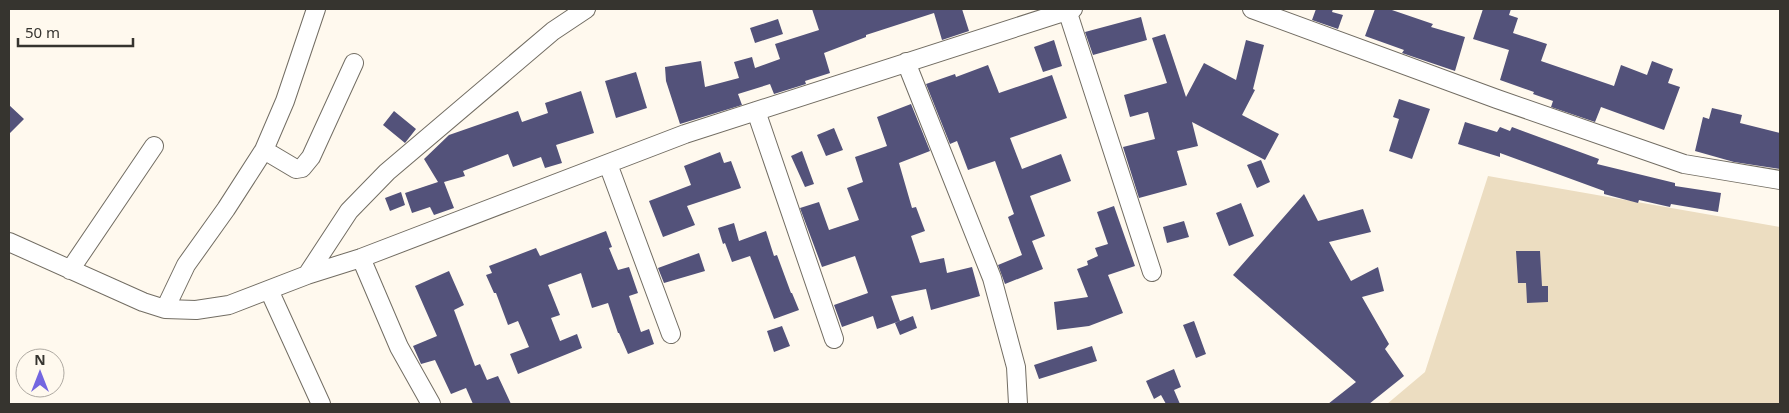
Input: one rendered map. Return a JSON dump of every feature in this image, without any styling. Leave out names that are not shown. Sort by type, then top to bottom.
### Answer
[{"type":"street","points":[[165,309],[186,265],[226,209],[264,150],[285,101],[316,9]]},
{"type":"street","points":[[307,275],[349,211],[387,172],[553,31],[586,9]]},
{"type":"street","points":[[1252,9],[1488,96],[1684,164],[1780,180]]},
{"type":"street","points":[[9,242],[143,302],[165,309],[196,310],[229,305],[307,275],[361,258],[685,134],[1070,10],[1152,272]]},
{"type":"street","points":[[906,62],[992,278],[1016,367],[1018,404]]},
{"type":"street","points":[[264,150],[296,169],[302,168],[311,157],[354,63]]},
{"type":"street","points":[[756,111],[834,339]]},
{"type":"street","points":[[70,270],[154,146]]},
{"type":"street","points":[[608,164],[671,334]]},
{"type":"street","points":[[361,258],[399,347],[431,404]]},
{"type":"street","points":[[269,290],[321,404]]},
{"type":"shaded area","points":[[1488,176],[1780,227],[1780,404],[1387,404],[1425,372]]},
{"type":"building","points":[[812,9],[962,9],[969,31],[942,40],[934,13],[866,35],[866,37],[824,53],[830,73],[805,81],[806,84],[774,94],[770,84],[738,94],[742,105],[680,124],[666,81],[665,67],[701,61],[705,87],[739,78],[734,62],[752,57],[755,68],[780,59],[775,44],[819,30]]},
{"type":"building","points":[[1316,9],[1333,9],[1332,12],[1343,15],[1338,29],[1312,20]]},
{"type":"building","points":[[1375,9],[1389,9],[1433,24],[1431,27],[1465,37],[1455,71],[1402,53],[1404,50],[1365,36]]},
{"type":"building","points":[[1483,9],[1511,9],[1509,15],[1518,18],[1513,33],[1547,44],[1541,61],[1614,86],[1621,65],[1647,75],[1652,61],[1673,69],[1668,83],[1680,87],[1664,130],[1601,107],[1595,122],[1551,107],[1553,101],[1500,80],[1509,50],[1473,39]]},
{"type":"building","points":[[1141,17],[1147,40],[1093,55],[1085,32]]},
{"type":"building","points":[[778,19],[783,34],[755,43],[750,28]]},
{"type":"building","points":[[1165,34],[1186,97],[1204,63],[1236,80],[1246,40],[1264,45],[1253,89],[1255,90],[1242,115],[1279,134],[1265,160],[1192,122],[1198,146],[1177,151],[1187,185],[1139,198],[1123,147],[1155,139],[1148,112],[1130,117],[1124,95],[1167,83],[1152,38]]},
{"type":"building","points":[[1054,40],[1062,66],[1043,72],[1034,47]]},
{"type":"building","points":[[988,65],[999,93],[1052,75],[1067,118],[1010,138],[1022,169],[1061,154],[1071,181],[1030,196],[1045,236],[1032,241],[1043,269],[1005,284],[998,265],[1022,255],[1008,217],[1014,214],[995,161],[968,170],[957,141],[950,144],[926,84],[955,74],[956,77]]},
{"type":"building","points":[[636,72],[647,108],[616,118],[605,81]]},
{"type":"building","points":[[581,91],[594,133],[556,145],[562,163],[545,168],[541,157],[513,167],[508,154],[463,171],[465,176],[444,182],[454,208],[434,215],[430,207],[412,213],[405,193],[438,182],[424,159],[449,135],[518,111],[522,122],[548,113],[545,103]]},
{"type":"building","points":[[1399,99],[1430,109],[1412,159],[1389,151],[1399,119],[1393,117]]},
{"type":"building","points":[[911,104],[930,151],[899,163],[912,208],[916,207],[925,231],[911,236],[920,263],[944,258],[947,273],[972,267],[980,296],[931,310],[926,289],[891,296],[900,321],[877,329],[873,316],[842,327],[834,305],[868,293],[855,256],[822,267],[800,208],[819,202],[829,230],[859,220],[847,188],[863,182],[855,157],[887,146],[877,117]]},
{"type":"building","points":[[9,105],[24,119],[9,134]]},
{"type":"building","points":[[1712,108],[1742,115],[1740,123],[1780,133],[1780,169],[1734,162],[1695,151],[1703,117],[1709,119]]},
{"type":"building","points":[[394,111],[416,129],[405,143],[383,125]]},
{"type":"building","points":[[1465,122],[1497,132],[1500,127],[1510,131],[1512,127],[1599,159],[1597,164],[1675,183],[1675,186],[1721,193],[1718,212],[1671,204],[1670,207],[1639,200],[1638,203],[1604,194],[1604,191],[1500,153],[1500,157],[1458,144]]},
{"type":"building","points":[[834,128],[843,150],[826,156],[817,135]]},
{"type":"building","points":[[802,151],[814,184],[805,187],[791,156]]},
{"type":"building","points":[[720,152],[724,163],[731,161],[741,188],[687,206],[695,225],[663,237],[649,201],[691,185],[684,166]]},
{"type":"building","points":[[1261,160],[1270,182],[1257,188],[1247,165]]},
{"type":"building","points":[[401,192],[405,205],[390,211],[385,198]]},
{"type":"building","points":[[1304,194],[1318,221],[1363,209],[1371,232],[1329,242],[1351,281],[1378,267],[1384,291],[1362,297],[1389,344],[1385,349],[1404,376],[1369,404],[1328,404],[1356,382],[1233,275]]},
{"type":"building","points":[[1241,203],[1254,236],[1229,246],[1216,213]]},
{"type":"building","points":[[1114,206],[1135,266],[1108,275],[1123,313],[1089,326],[1057,330],[1054,302],[1088,297],[1077,269],[1088,265],[1087,261],[1098,256],[1095,248],[1108,244],[1097,212]]},
{"type":"building","points":[[1184,221],[1189,237],[1167,243],[1163,227]]},
{"type":"building","points":[[734,223],[739,241],[766,231],[774,256],[777,255],[799,310],[774,319],[750,256],[732,262],[725,243],[723,244],[718,228]]},
{"type":"building","points":[[606,231],[612,247],[609,248],[618,270],[629,267],[638,293],[629,296],[641,332],[649,329],[654,344],[628,354],[618,333],[608,303],[592,308],[581,273],[548,285],[560,315],[551,318],[560,341],[577,334],[582,348],[518,374],[510,354],[529,347],[518,321],[508,325],[496,293],[494,293],[486,275],[492,273],[489,266],[536,248],[540,256]]},
{"type":"building","points":[[1516,251],[1540,251],[1542,286],[1548,286],[1548,302],[1527,303],[1526,283],[1518,283]]},
{"type":"building","points":[[699,253],[705,271],[664,283],[658,268]]},
{"type":"building","points":[[449,271],[464,305],[454,310],[475,366],[480,364],[487,380],[498,376],[511,404],[473,404],[466,388],[451,394],[435,360],[421,364],[413,346],[437,336],[415,286]]},
{"type":"building","points":[[913,316],[917,328],[900,335],[895,323]]},
{"type":"building","points":[[1194,321],[1206,354],[1196,358],[1183,325]]},
{"type":"building","points":[[782,326],[790,346],[774,352],[767,331]]},
{"type":"building","points":[[1092,346],[1097,361],[1039,379],[1034,365]]},
{"type":"building","points":[[1174,369],[1181,387],[1174,390],[1180,404],[1166,404],[1161,395],[1154,399],[1146,381]]}]
